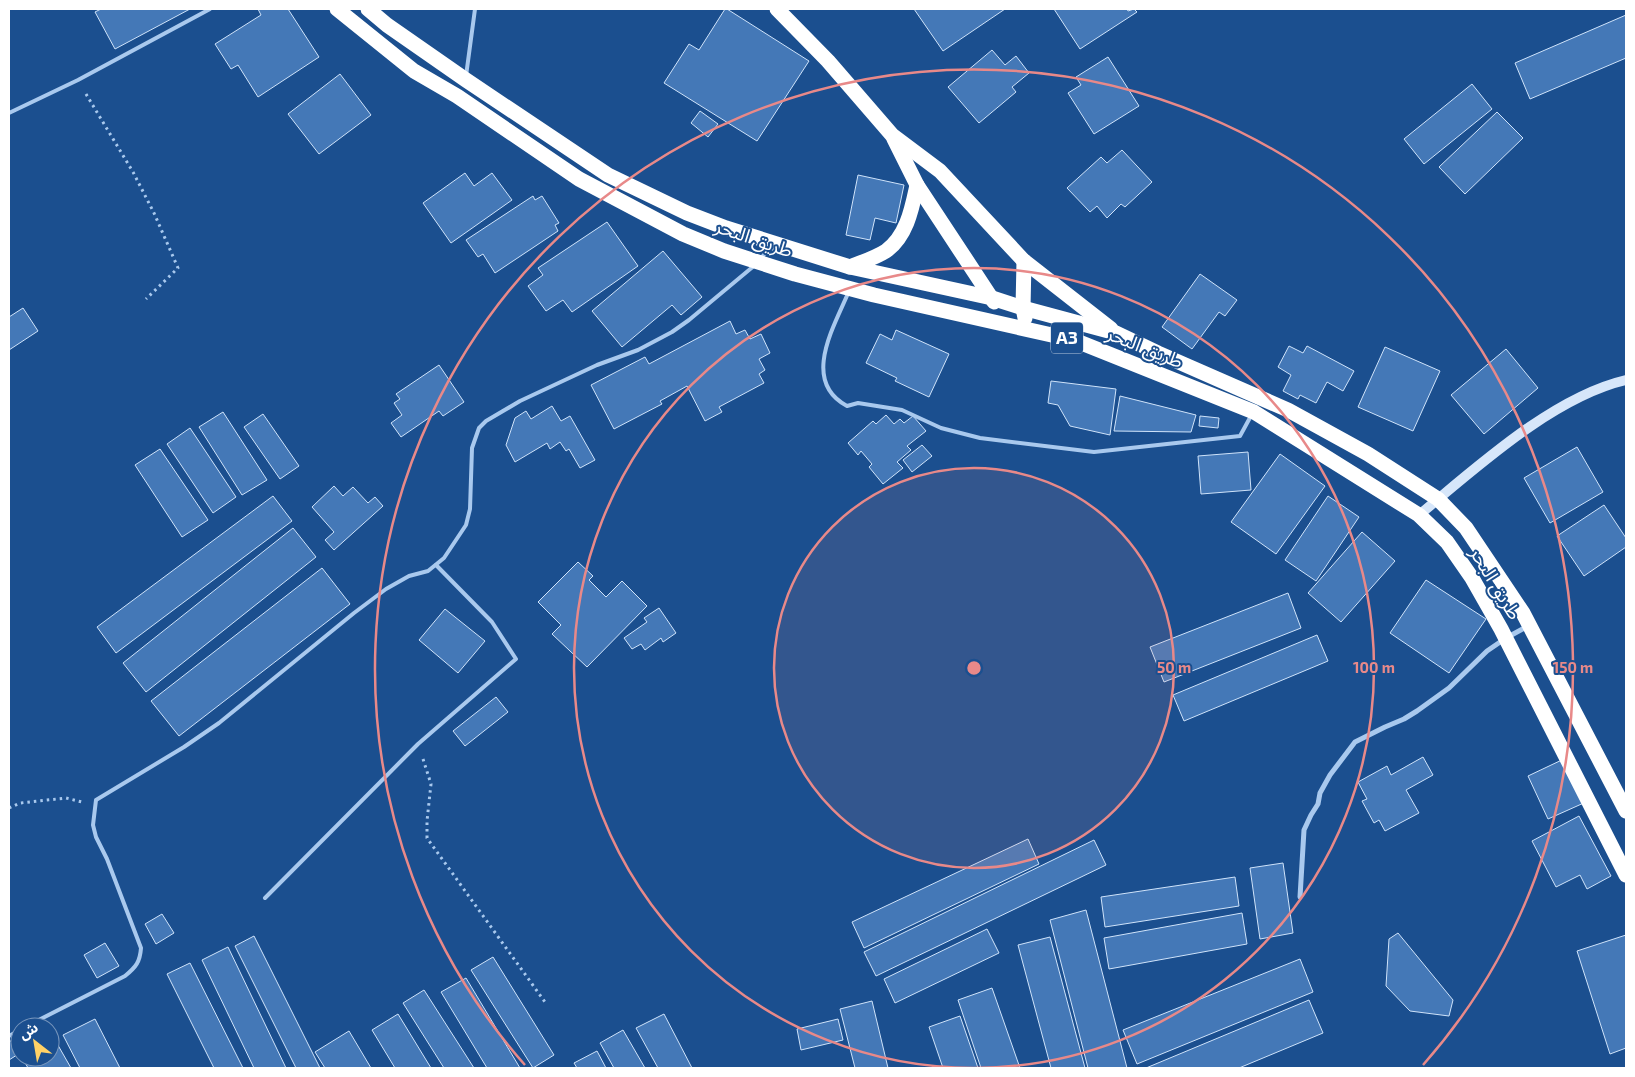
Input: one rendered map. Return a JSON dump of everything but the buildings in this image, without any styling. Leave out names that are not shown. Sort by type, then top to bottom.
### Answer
[{"type":"highway","name":"طريق البحر","points":[[337,9],[414,71],[457,96],[579,179],[683,234],[724,251],[758,262],[850,288],[1074,340],[1254,412],[1419,515],[1447,542],[1472,578],[1506,638],[1626,875]]},
{"type":"highway","name":"طريق البحر","points":[[368,9],[387,25],[466,80],[608,175],[687,213],[726,228],[850,267],[992,298],[1116,333],[1288,410],[1368,454],[1438,499],[1466,528],[1522,613],[1626,811]]},
{"type":"highway","points":[[777,9],[828,62],[892,135],[940,171],[1024,260],[1116,333]]},
{"type":"highway","points":[[892,135],[917,185],[992,298],[1004,323]]},
{"type":"highway","points":[[850,267],[874,257],[893,245],[905,228],[917,185]]},
{"type":"highway","points":[[1024,260],[1023,308],[1028,329]]},
{"type":"street","points":[[1419,515],[1540,420],[1588,393],[1611,383],[1626,380]]},
{"type":"street","points":[[1300,898],[1304,830],[1318,804],[1320,793],[1330,774],[1355,742],[1404,719],[1433,700],[1449,688],[1487,651],[1529,626]]},
{"type":"lane","points":[[9,113],[78,80],[210,9]]},
{"type":"lane","points":[[457,96],[466,80],[475,9]]},
{"type":"lane","points":[[45,1017],[125,976],[136,966],[140,959],[141,948],[107,859],[96,837],[93,825],[96,800],[220,723],[386,589],[409,576],[428,571],[436,566],[444,558],[466,525],[470,509],[472,448],[479,428],[486,421],[520,401],[596,365],[638,350],[672,332],[758,262],[772,243]]},
{"type":"lane","points":[[850,288],[826,345],[823,370],[827,386],[831,392],[840,402],[847,406],[858,403],[902,410],[941,428],[980,438],[1094,452],[1240,436],[1254,412]]},
{"type":"lane","points":[[265,898],[418,744],[516,660],[492,622],[436,566]]},
{"type":"path","points":[[78,80],[133,172],[154,212],[178,268],[146,298]]},
{"type":"path","points":[[418,744],[431,784],[427,838],[545,1002]]},
{"type":"path","points":[[9,808],[20,803],[66,798],[94,806]]}]
